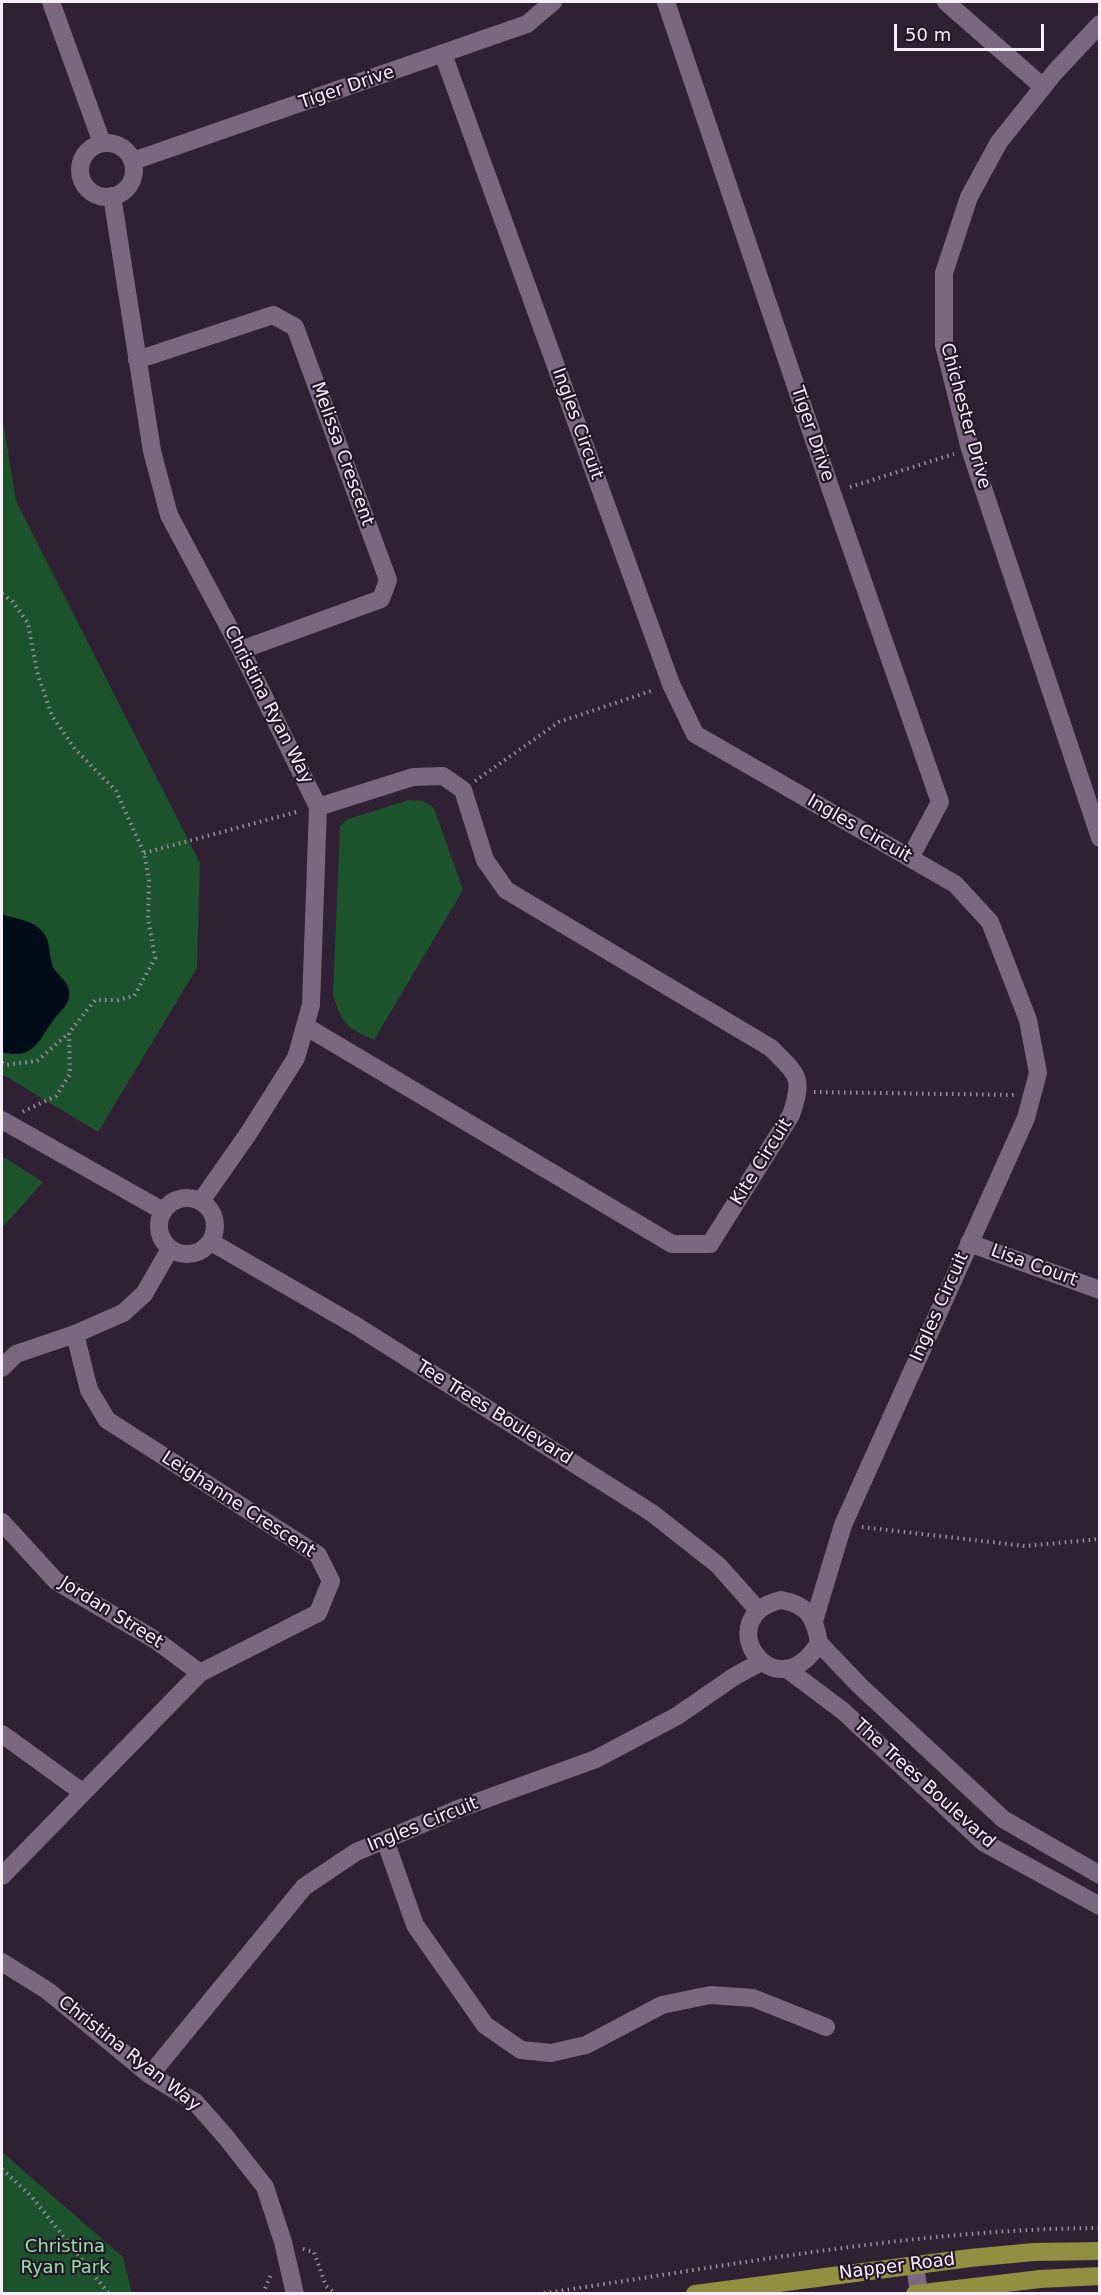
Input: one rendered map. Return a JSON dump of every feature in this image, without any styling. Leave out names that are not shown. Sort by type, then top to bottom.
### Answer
[{"type":"main road","name":"Napper Road","points":[[695,2294],[915,2264],[1034,2252],[1100,2250]]},
{"type":"main road","name":"Napper Road","points":[[918,2293],[1040,2279],[1100,2276]]},
{"type":"street","points":[[51,2],[102,143]]},
{"type":"street","name":"Tiger Drive","points":[[133,161],[527,24],[553,2]]},
{"type":"street","name":"Tiger Drive","points":[[665,2],[940,802],[910,858]]},
{"type":"street","points":[[946,2],[1043,87]]},
{"type":"street","name":"Chichester Drive","points":[[1100,24],[1043,87],[999,142],[969,197],[944,273],[944,345],[970,449],[1095,810],[1100,838]]},
{"type":"street","name":"Ingles Circuit","points":[[443,54],[671,684],[695,734],[955,884],[990,922],[1028,1020],[1038,1073],[1026,1118],[843,1525],[814,1621]]},
{"type":"street","points":[[102,143],[118,145],[130,154],[133,161],[134,176],[131,184],[119,194],[112,196],[101,196],[92,192],[84,184],[81,174],[81,164],[85,154],[92,147],[102,143]]},
{"type":"street","name":"Christina Ryan Way","points":[[112,196],[152,451],[169,515],[241,650],[318,807],[311,1005],[296,1058],[248,1134],[201,1201]]},
{"type":"street","name":"Melissa Crescent","points":[[137,360],[273,315],[296,327],[388,580],[381,599],[241,650]]},
{"type":"street","points":[[318,807],[412,777],[443,776],[463,790],[485,860],[506,890],[771,1048],[797,1075],[799,1092]]},
{"type":"street","name":"Kite Circuit","points":[[305,1026],[672,1244],[710,1244],[791,1115],[799,1092]]},
{"type":"street","points":[[4,1121],[163,1211]]},
{"type":"street","points":[[184,1198],[201,1201],[214,1215],[215,1234],[211,1242],[205,1249],[187,1255],[170,1249],[162,1241],[159,1231],[159,1220],[163,1211],[169,1204],[184,1198]]},
{"type":"street","name":"Tee Trees Boulevard","points":[[211,1242],[355,1325],[652,1513],[718,1565],[758,1610]]},
{"type":"street","name":"Lisa Court","points":[[969,1243],[1100,1290]]},
{"type":"street","points":[[2,1368],[16,1354],[75,1334],[123,1313],[144,1294],[170,1249]]},
{"type":"street","name":"Leighanne Crescent","points":[[2,1876],[200,1673],[318,1613],[331,1581],[318,1555],[106,1420],[89,1390],[75,1334]]},
{"type":"street","name":"Jordan Street","points":[[2,1522],[56,1581],[157,1641],[200,1673]]},
{"type":"street","points":[[775,1602],[794,1602],[804,1608],[814,1621],[819,1642],[810,1656],[799,1666],[788,1669],[777,1669],[761,1662],[749,1646],[748,1634],[751,1621],[758,1610],[768,1603],[775,1602]]},
{"type":"street","name":"The Trees Boulevard","points":[[819,1642],[859,1685],[1002,1819],[1100,1875]]},
{"type":"street","name":"Ingles Circuit","points":[[150,2075],[304,1887],[356,1852],[458,1809],[596,1759],[677,1716],[735,1676],[761,1662]]},
{"type":"street","name":"The Trees Boulevard","points":[[788,1669],[843,1711],[983,1842],[1100,1906]]},
{"type":"street","points":[[2,1734],[82,1792]]},
{"type":"street","points":[[385,1840],[415,1925],[485,2025],[520,2050],[551,2053],[586,2045],[662,2005],[710,1995],[753,1998],[826,2028]]},
{"type":"street","name":"Christina Ryan Way","points":[[2,1962],[48,1991],[150,2075],[195,2102],[225,2136],[265,2187],[283,2242],[294,2294]]},
{"type":"street","points":[[915,2264],[918,2293]]},
{"type":"path","points":[[832,493],[970,449]]},
{"type":"path","points":[[2,594],[12,601],[28,623],[37,672],[52,716],[75,749],[116,791],[144,853],[149,880],[148,918],[154,958],[134,996],[118,1000],[95,1000],[69,1033],[37,1061],[5,1065],[2,1063]]},
{"type":"path","points":[[463,790],[558,722],[671,684]]},
{"type":"path","points":[[144,853],[318,807]]},
{"type":"path","points":[[4,1121],[56,1096],[70,1074],[69,1033]]},
{"type":"path","points":[[799,1092],[1032,1095]]},
{"type":"path","points":[[843,1525],[1025,1546],[1100,1539]]},
{"type":"path","points":[[2,2169],[32,2197],[109,2294]]},
{"type":"path","points":[[538,2294],[894,2241],[1029,2228],[1100,2228]]},
{"type":"green space","points":[[2,415],[16,501],[200,863],[197,968],[98,1132],[2,1074]]},
{"type":"green space","points":[[409,800],[423,801],[434,808],[463,890],[374,1040],[357,1032],[346,1023],[339,1012],[333,994],[340,826],[348,819]]},
{"type":"green space","points":[[2,1156],[43,1182],[2,1228]]},
{"type":"green space","name":"Christina Ryan Park","points":[[2,2152],[123,2257],[132,2293],[2,2293]]},
{"type":"water","points":[[2,914],[32,923],[44,933],[53,967],[69,990],[69,999],[65,1006],[35,1046],[22,1053],[13,1054],[2,1052]]}]
